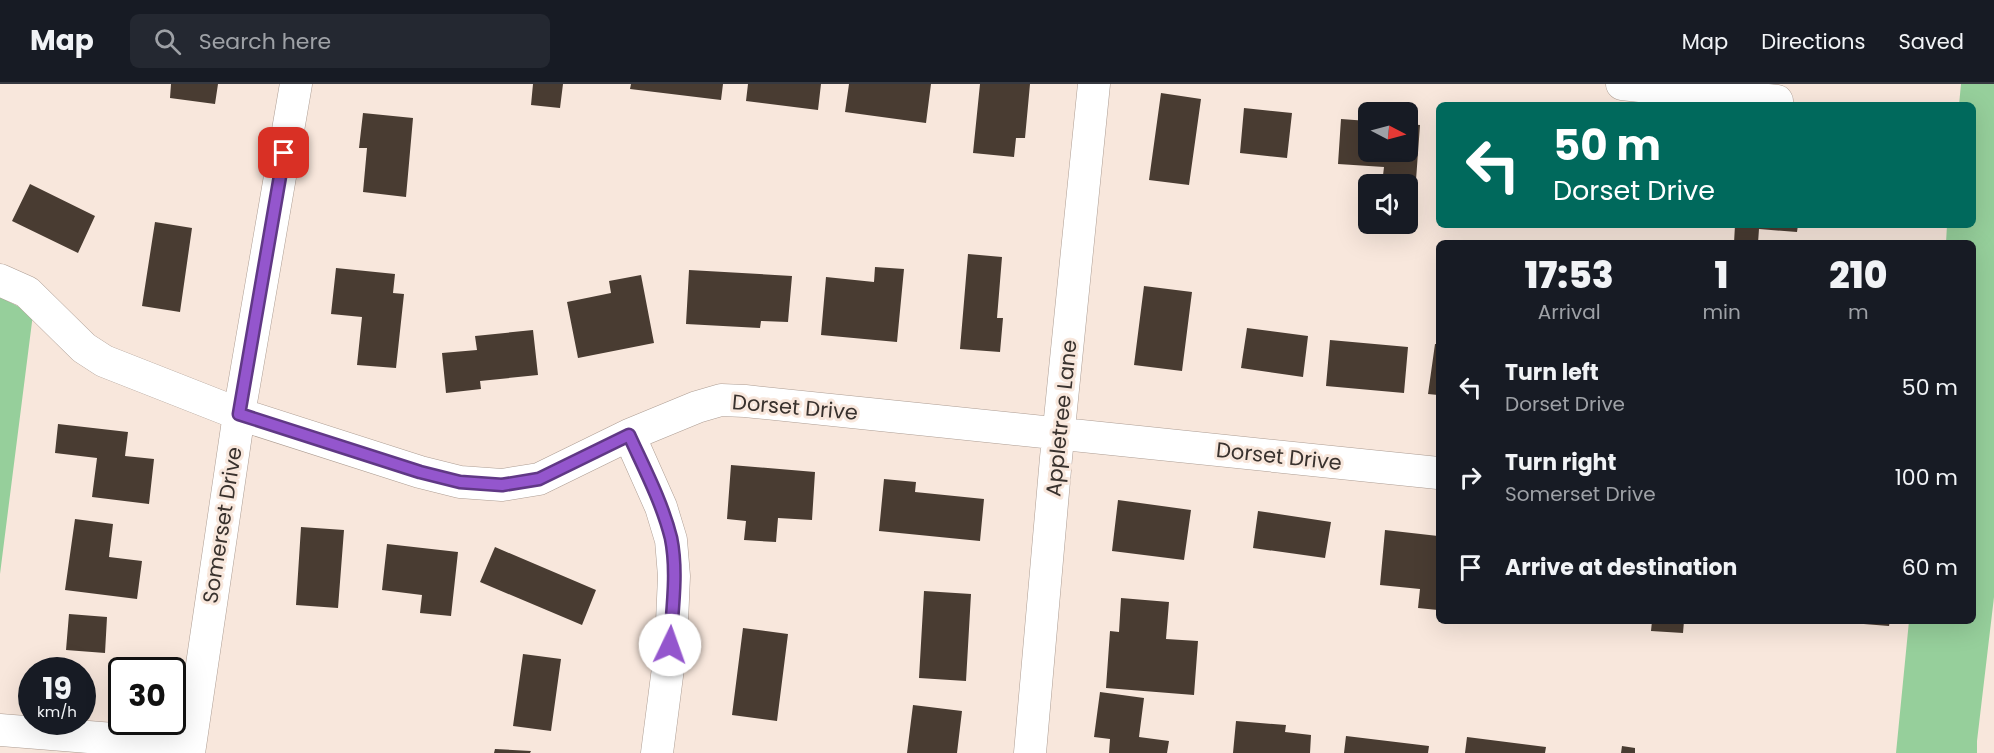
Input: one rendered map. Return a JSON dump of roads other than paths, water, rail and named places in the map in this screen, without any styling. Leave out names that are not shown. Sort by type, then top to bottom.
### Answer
[{"type":"street","name":"Somerset Drive","points":[[189,749],[239,414],[296,84]]},
{"type":"street","name":"Appletree Lane","points":[[1030,753],[1094,84]]},
{"type":"street","points":[[1622,84],[1777,101]]},
{"type":"street","name":"Dorset Drive","points":[[0,280],[27,292],[84,348],[104,361],[239,414],[420,472],[460,482],[502,485],[539,479],[629,435],[697,406],[721,400],[1436,473]]},
{"type":"street","points":[[629,435],[661,507],[671,540],[674,576],[670,645],[657,753]]},
{"type":"street","points":[[0,730],[189,749]]}]
